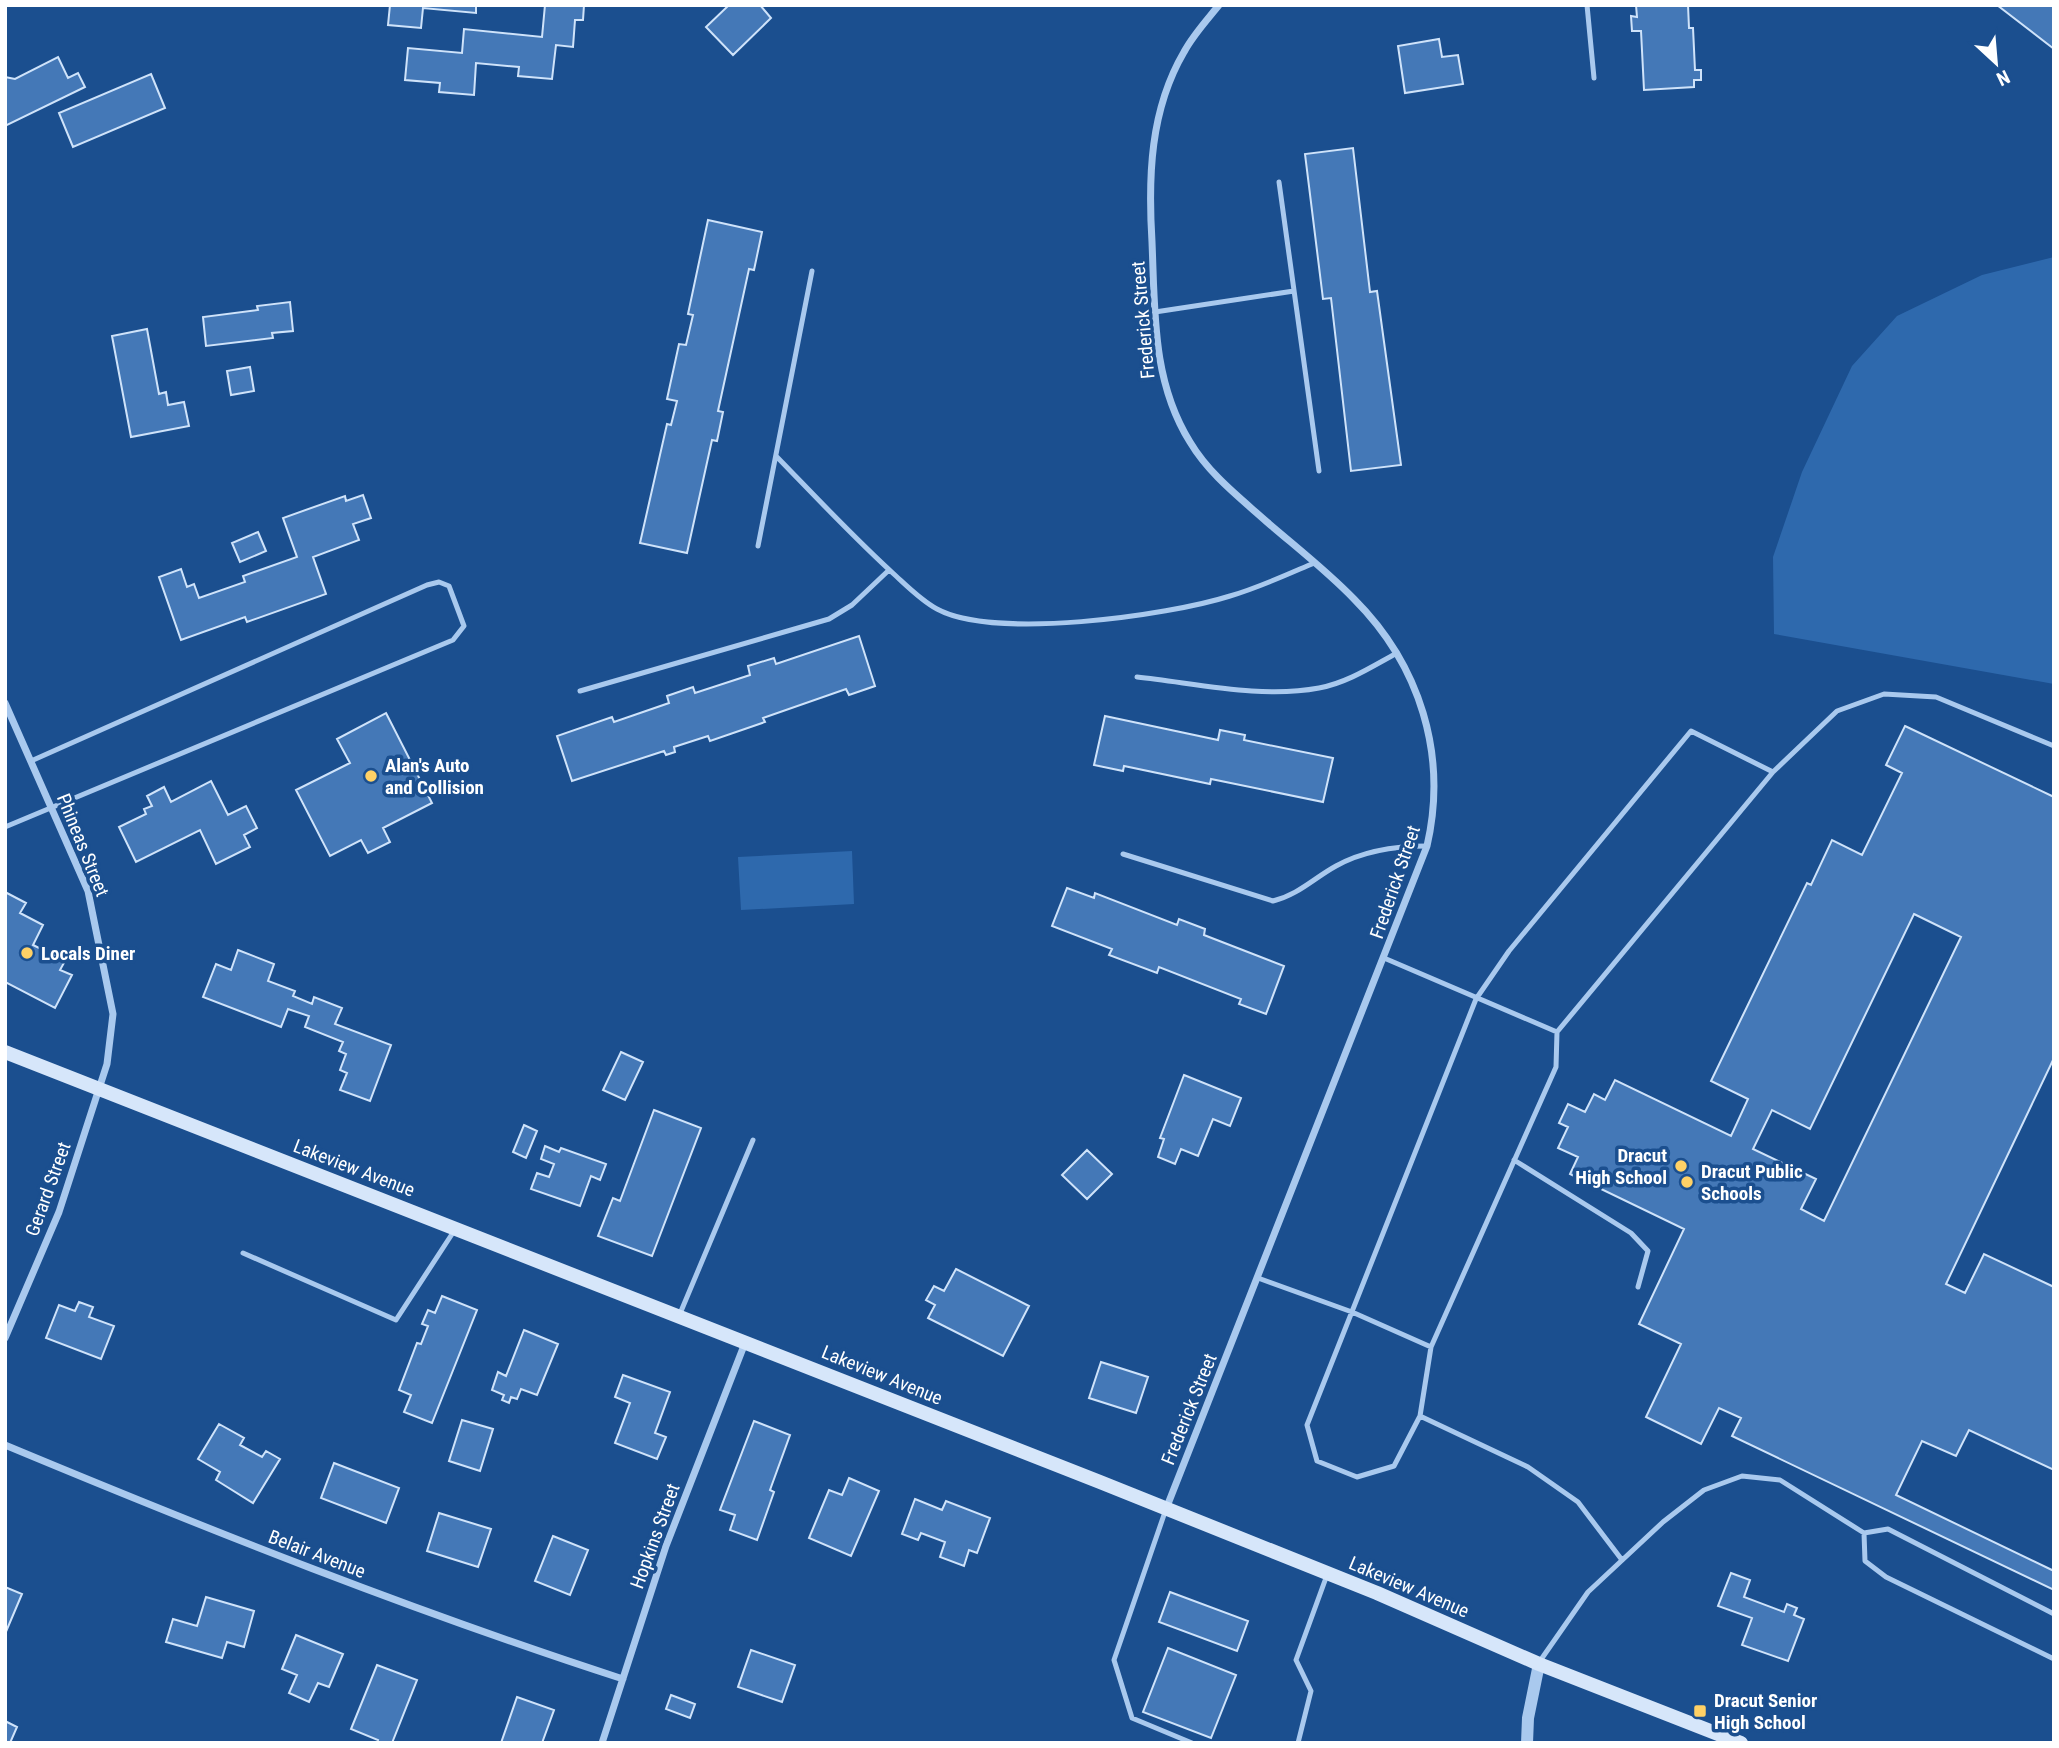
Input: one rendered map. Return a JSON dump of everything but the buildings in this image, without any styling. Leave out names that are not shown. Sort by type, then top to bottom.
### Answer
[{"type":"main road","name":"Lakeview Avenue","points":[[5,1052],[1328,1573],[1538,1664],[1741,1743]]},
{"type":"street","name":"Frederick Street","points":[[1166,1509],[1427,846],[1435,808],[1433,752],[1420,700],[1397,653],[1354,599],[1209,469],[1191,444],[1168,399],[1162,378],[1155,312],[1150,183],[1160,109],[1185,50],[1219,5]]},
{"type":"street","name":"Phineas Street","points":[[5,703],[88,891],[113,1014],[107,1064],[100,1088]]},
{"type":"street","name":"Gerard Street","points":[[5,1338],[59,1212],[100,1088]]},
{"type":"street","name":"Hopkins Street","points":[[602,1743],[666,1546],[746,1342]]},
{"type":"street","name":"Belair Avenue","points":[[5,1445],[233,1539],[478,1632],[623,1679]]},
{"type":"street","points":[[1528,1743],[1528,1718],[1538,1664]]},
{"type":"lane","points":[[1587,5],[1594,78]]},
{"type":"lane","points":[[1279,182],[1319,471]]},
{"type":"lane","points":[[758,546],[812,271]]},
{"type":"lane","points":[[1155,312],[1294,291]]},
{"type":"lane","points":[[776,456],[889,570],[936,609],[971,622],[1067,621],[1187,607],[1230,596],[1314,563]]},
{"type":"lane","points":[[580,691],[828,619],[852,605],[889,570]]},
{"type":"lane","points":[[5,827],[52,810],[453,640],[461,634],[464,626],[449,586],[439,582],[426,585],[31,761]]},
{"type":"lane","points":[[1137,677],[1263,691],[1302,690],[1334,684],[1397,653]]},
{"type":"lane","points":[[1773,772],[1691,731],[1509,951],[1476,999],[1307,1425],[1317,1461],[1357,1477],[1394,1466],[1420,1416],[1431,1347],[1556,1067],[1557,1032],[1773,772],[1837,711],[1884,694],[1936,697],[2054,746]]},
{"type":"lane","points":[[1124,854],[1273,901],[1298,892],[1337,865],[1386,848],[1427,846]]},
{"type":"lane","points":[[1384,958],[1557,1032]]},
{"type":"lane","points":[[679,1316],[753,1140]]},
{"type":"lane","points":[[1514,1160],[1631,1233],[1648,1251],[1638,1287]]},
{"type":"lane","points":[[243,1253],[396,1320],[456,1228]]},
{"type":"lane","points":[[1258,1278],[1352,1312],[1431,1347]]},
{"type":"lane","points":[[1420,1416],[1528,1466],[1578,1502],[1622,1560]]},
{"type":"lane","points":[[1538,1664],[1588,1592],[1622,1560],[1704,1490],[1742,1476],[1780,1480],[1864,1533],[1888,1529],[2054,1614]]},
{"type":"lane","points":[[1166,1509],[1114,1660],[1132,1718],[1192,1743]]},
{"type":"lane","points":[[1864,1533],[1865,1561],[1886,1577],[2054,1660]]},
{"type":"lane","points":[[1298,1743],[1311,1691],[1296,1660],[1328,1573]]},
{"type":"shaded area","points":[[2054,257],[2054,684],[1774,634],[1773,557],[1802,472],[1852,366],[1897,316],[1982,275]]},
{"type":"shaded area","points":[[852,851],[854,904],[741,910],[738,857]]},
{"type":"place","name":"Alan's Auto and Collision","points":[[371,776]]},
{"type":"place","name":"Locals Diner","points":[[27,953]]},
{"type":"place","name":"Dracut High School","points":[[1681,1166]]},
{"type":"place","name":"Dracut Public Schools","points":[[1687,1182]]},
{"type":"place","name":"Dracut Senior High School","points":[[1700,1711]]}]
